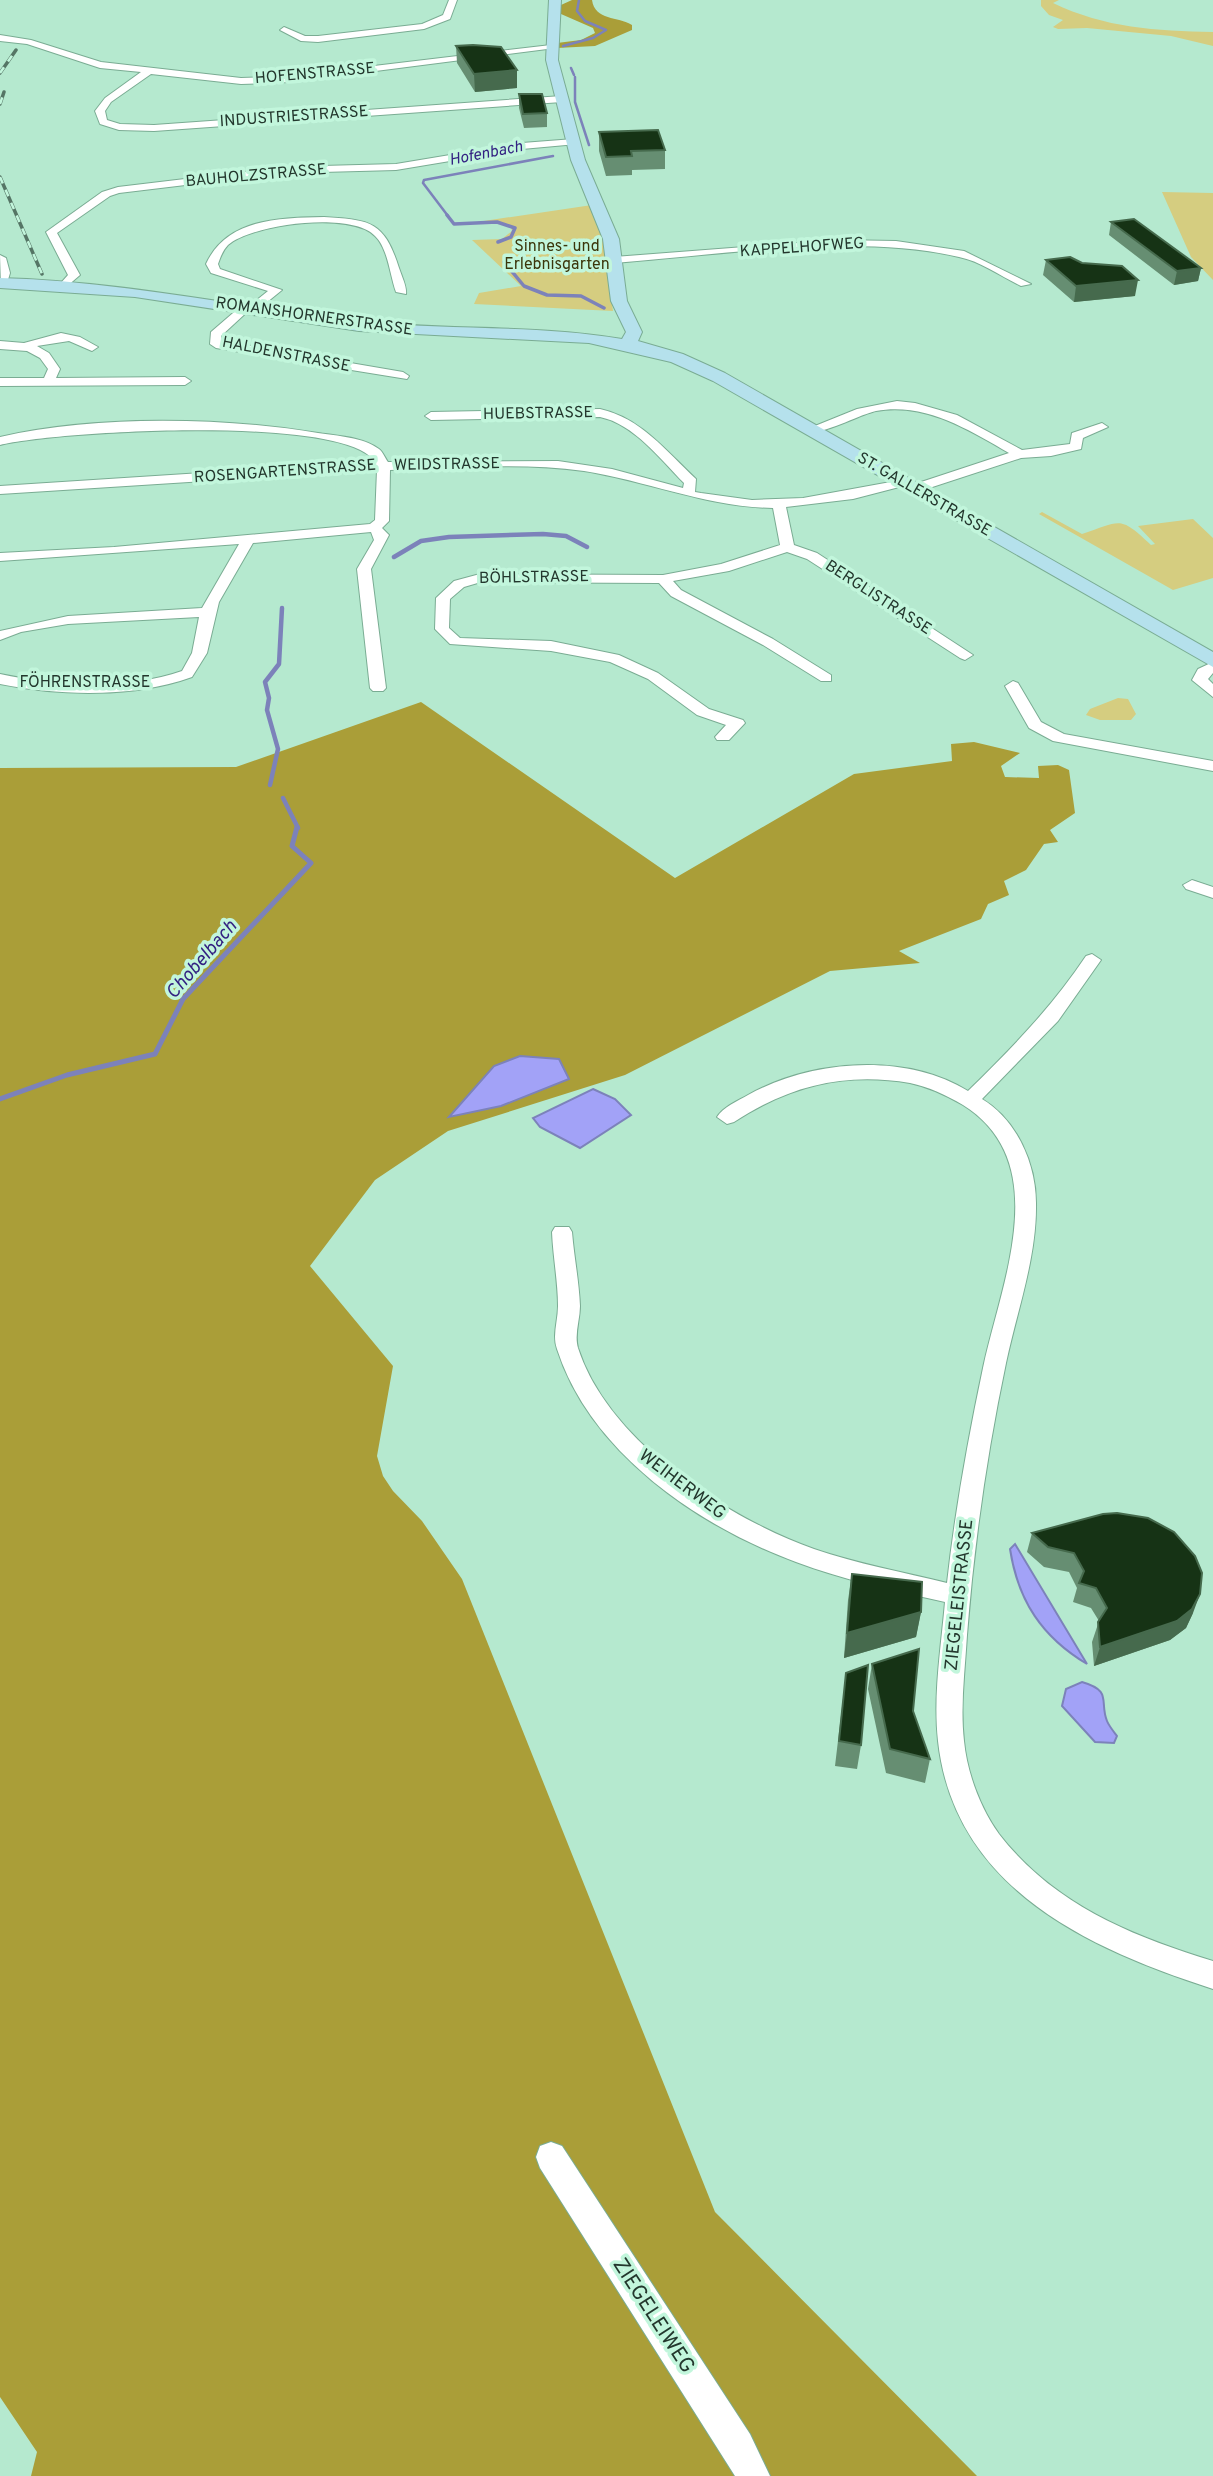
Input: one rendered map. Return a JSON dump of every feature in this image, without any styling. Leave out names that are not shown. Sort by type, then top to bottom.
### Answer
[{"type":"main road","points":[[555,0],[551,48],[562,99],[586,182],[607,226],[621,306],[633,328],[629,342]]},
{"type":"main road","name":"ROMANSHORNERSTRASSE","points":[[0,283],[66,284],[388,329],[629,342]]},
{"type":"main road","name":"ST. GALLERSTRASSE","points":[[629,342],[692,363],[1213,661]]},
{"type":"street","points":[[284,30],[304,39],[318,39],[424,26],[447,17],[453,0]]},
{"type":"street","name":"HOFENSTRASSE","points":[[0,38],[28,42],[86,63],[268,81],[551,48]]},
{"type":"street","name":"INDUSTRIESTRASSE","points":[[149,71],[102,107],[101,118],[115,127],[154,128],[562,99]]},
{"type":"street","name":"BAUHOLZSTRASSE","points":[[66,284],[74,275],[51,232],[55,226],[82,212],[106,194],[118,190],[285,170],[396,167],[522,146],[574,142]]},
{"type":"street","points":[[291,182],[303,181]]},
{"type":"street","points":[[82,212],[106,208]]},
{"type":"street","points":[[248,309],[276,290],[215,271],[212,264],[218,249],[229,239],[262,227],[288,222],[328,220],[355,224],[378,232],[385,240],[392,270],[402,292]]},
{"type":"street","name":"KAPPELHOFWEG","points":[[614,260],[837,243],[896,244],[964,254],[1026,284]]},
{"type":"street","points":[[0,258],[5,274],[0,283]]},
{"type":"street","name":"HALDENSTRASSE","points":[[248,309],[222,326],[215,335],[216,344],[403,376]]},
{"type":"street","points":[[0,345],[29,345],[45,339],[73,336],[92,347]]},
{"type":"street","points":[[29,345],[52,365],[54,369],[49,380]]},
{"type":"street","points":[[0,382],[185,381]]},
{"type":"street","points":[[811,430],[875,407],[906,407],[941,415],[1020,454]]},
{"type":"street","name":"HUEBSTRASSE","points":[[431,416],[600,413],[619,417],[634,426],[691,482],[688,494]]},
{"type":"street","name":"ROSENGARTENSTRASSE","points":[[0,441],[89,429],[243,427],[296,433],[360,445],[376,453],[384,466]]},
{"type":"street","name":"WEIDSTRASSE","points":[[378,688],[364,569],[366,560],[381,542],[383,535],[374,528],[382,521],[384,466],[526,464],[579,467],[606,471],[688,494],[736,503],[779,505],[908,486],[1020,454],[1051,452],[1076,446],[1077,436],[1102,428]]},
{"type":"street","name":"ROSENGARTENSTRASSE","points":[[0,490],[138,483],[316,467],[384,466]]},
{"type":"street","points":[[779,505],[787,547]]},
{"type":"street","points":[[0,557],[374,528]]},
{"type":"street","name":"FÖHRENSTRASSE","points":[[0,679],[26,684],[116,685],[153,684],[180,678],[193,669],[196,663],[208,612],[224,579],[249,539]]},
{"type":"street","name":"BÖHLSTRASSE","points":[[723,737],[737,723],[702,712],[653,676],[624,662],[572,649],[464,643],[455,640],[442,629],[443,598],[447,591],[468,581],[525,576],[663,579],[734,566],[787,547]]},
{"type":"street","name":"BERGLISTRASSE","points":[[787,547],[812,556],[965,655]]},
{"type":"street","points":[[663,579],[676,593],[768,642],[826,678]]},
{"type":"street","points":[[0,636],[16,628],[36,624],[208,612]]},
{"type":"street","points":[[1213,667],[1203,672],[1200,680],[1213,692]]},
{"type":"street","points":[[1013,687],[1034,724],[1059,738],[1213,766]]},
{"type":"street","points":[[1192,885],[1213,893]]},
{"type":"street","points":[[971,1099],[1053,1017],[1075,990],[1092,960]]},
{"type":"street","name":"ZIEGELEISTRASSE","points":[[727,1117],[773,1089],[814,1077],[868,1070],[913,1077],[971,1099],[1002,1126],[1011,1141],[1024,1174],[1024,1229],[990,1392],[957,1595],[948,1719],[953,1756],[964,1793],[992,1846],[1025,1883],[1058,1910],[1090,1929],[1170,1963],[1213,1975]]},
{"type":"street","name":"WEIHERWEG","points":[[562,1231],[569,1308],[565,1343],[569,1356],[606,1417],[635,1451],[709,1509],[790,1549],[846,1568],[957,1595]]},
{"type":"street","name":"ZIEGELEIWEG","points":[[551,2158],[738,2446],[753,2476]]},
{"type":"green space","points":[[1041,0],[1059,0],[1053,3],[1111,23],[1171,31],[1213,32],[1213,46],[1171,36],[1087,28],[1058,29],[1053,27],[1063,20],[1049,15],[1041,6]]},
{"type":"green space","points":[[1162,192],[1213,193],[1213,280],[1191,257]]},
{"type":"green space","name":"Sinnes- und Erlebnisgarten","points":[[592,205],[600,222],[613,311],[474,304],[479,293],[521,286],[472,240],[502,239],[512,231],[511,228],[499,223],[477,222]]},
{"type":"green space","points":[[1042,512],[1082,534],[1120,523],[1151,545],[1155,544],[1138,526],[1193,519],[1213,538],[1213,578],[1173,590],[1039,514]]},
{"type":"green space","points":[[1118,698],[1128,699],[1136,714],[1131,720],[1100,720],[1086,715],[1090,709]]},
{"type":"shaded area","points":[[572,0],[592,0],[594,7],[602,15],[632,25],[632,30],[595,46],[557,48],[557,43],[581,40],[595,33],[593,28],[561,14],[561,5]]},
{"type":"shaded area","points":[[421,702],[675,878],[854,774],[952,761],[951,744],[974,742],[1020,753],[1001,766],[1005,777],[1039,778],[1038,766],[1058,765],[1069,770],[1075,813],[1050,830],[1058,842],[1044,844],[1026,870],[1004,881],[1009,895],[988,904],[981,919],[899,951],[920,963],[830,971],[625,1075],[448,1131],[375,1180],[310,1266],[393,1366],[377,1456],[383,1476],[393,1491],[422,1521],[462,1579],[715,2212],[977,2476],[31,2476],[37,2452],[0,2397],[0,768],[236,767]]},
{"type":"water","points":[[520,1056],[559,1059],[569,1079],[501,1106],[449,1117],[494,1066]]},
{"type":"water","points":[[593,1089],[615,1099],[631,1115],[580,1148],[540,1127],[533,1118]]},
{"type":"water","points":[[1015,1544],[1087,1664],[1057,1642],[1026,1601],[1010,1549]]},
{"type":"water","points":[[1082,1682],[1092,1685],[1101,1693],[1107,1721],[1117,1736],[1114,1743],[1095,1742],[1062,1706],[1066,1689]]},
{"type":"building","points":[[456,46],[501,47],[517,70],[474,74]]},
{"type":"building","points":[[519,94],[542,94],[547,113],[523,114]]},
{"type":"building","points":[[658,130],[665,150],[631,151],[632,156],[606,157],[599,132]]},
{"type":"building","points":[[1134,219],[1201,268],[1177,271],[1111,222]]},
{"type":"building","points":[[1070,257],[1082,263],[1122,266],[1138,280],[1076,286],[1046,260]]},
{"type":"building","points":[[1117,1513],[1148,1518],[1174,1532],[1195,1556],[1202,1573],[1200,1594],[1192,1609],[1177,1621],[1100,1647],[1098,1622],[1107,1608],[1096,1588],[1079,1583],[1084,1571],[1074,1553],[1048,1547],[1032,1533],[1103,1514]]},
{"type":"building","points":[[852,1574],[922,1582],[921,1612],[847,1633]]},
{"type":"building","points":[[919,1649],[913,1711],[930,1759],[890,1749],[872,1664]]},
{"type":"building","points":[[868,1665],[861,1745],[839,1741],[846,1673]]},
{"type":"waterway","name":"Hofenbach","points":[[563,46],[593,38],[606,30],[585,21],[577,11],[579,0]]},
{"type":"waterway","name":"Hofenbach","points":[[571,68],[574,75]]},
{"type":"waterway","name":"Hofenbach","points":[[575,77],[575,102],[589,145]]},
{"type":"waterway","name":"Hofenbach","points":[[448,216],[423,183],[424,180],[553,156]]},
{"type":"waterway","name":"Chobelbach","points":[[447,215],[454,224],[497,222],[515,228],[511,237],[498,242]]},
{"type":"waterway","name":"Chobelbach","points":[[504,262],[524,286],[547,295],[581,296],[604,308]]},
{"type":"waterway","name":"Chobelbach","points":[[394,557],[421,541],[449,537],[543,534],[566,536],[587,547]]},
{"type":"waterway","name":"Chobelbach","points":[[270,785],[278,749],[267,710],[269,698],[265,682],[279,664],[282,608]]},
{"type":"waterway","name":"Chobelbach","points":[[283,798],[298,828]]},
{"type":"waterway","name":"Chobelbach","points":[[0,1099],[67,1075],[155,1054],[183,999],[311,863],[292,846],[297,827]]},
{"type":"railway","points":[[0,73],[16,50]]},
{"type":"railway","points":[[0,104],[4,92]]},
{"type":"railway","points":[[0,177],[42,274]]}]
